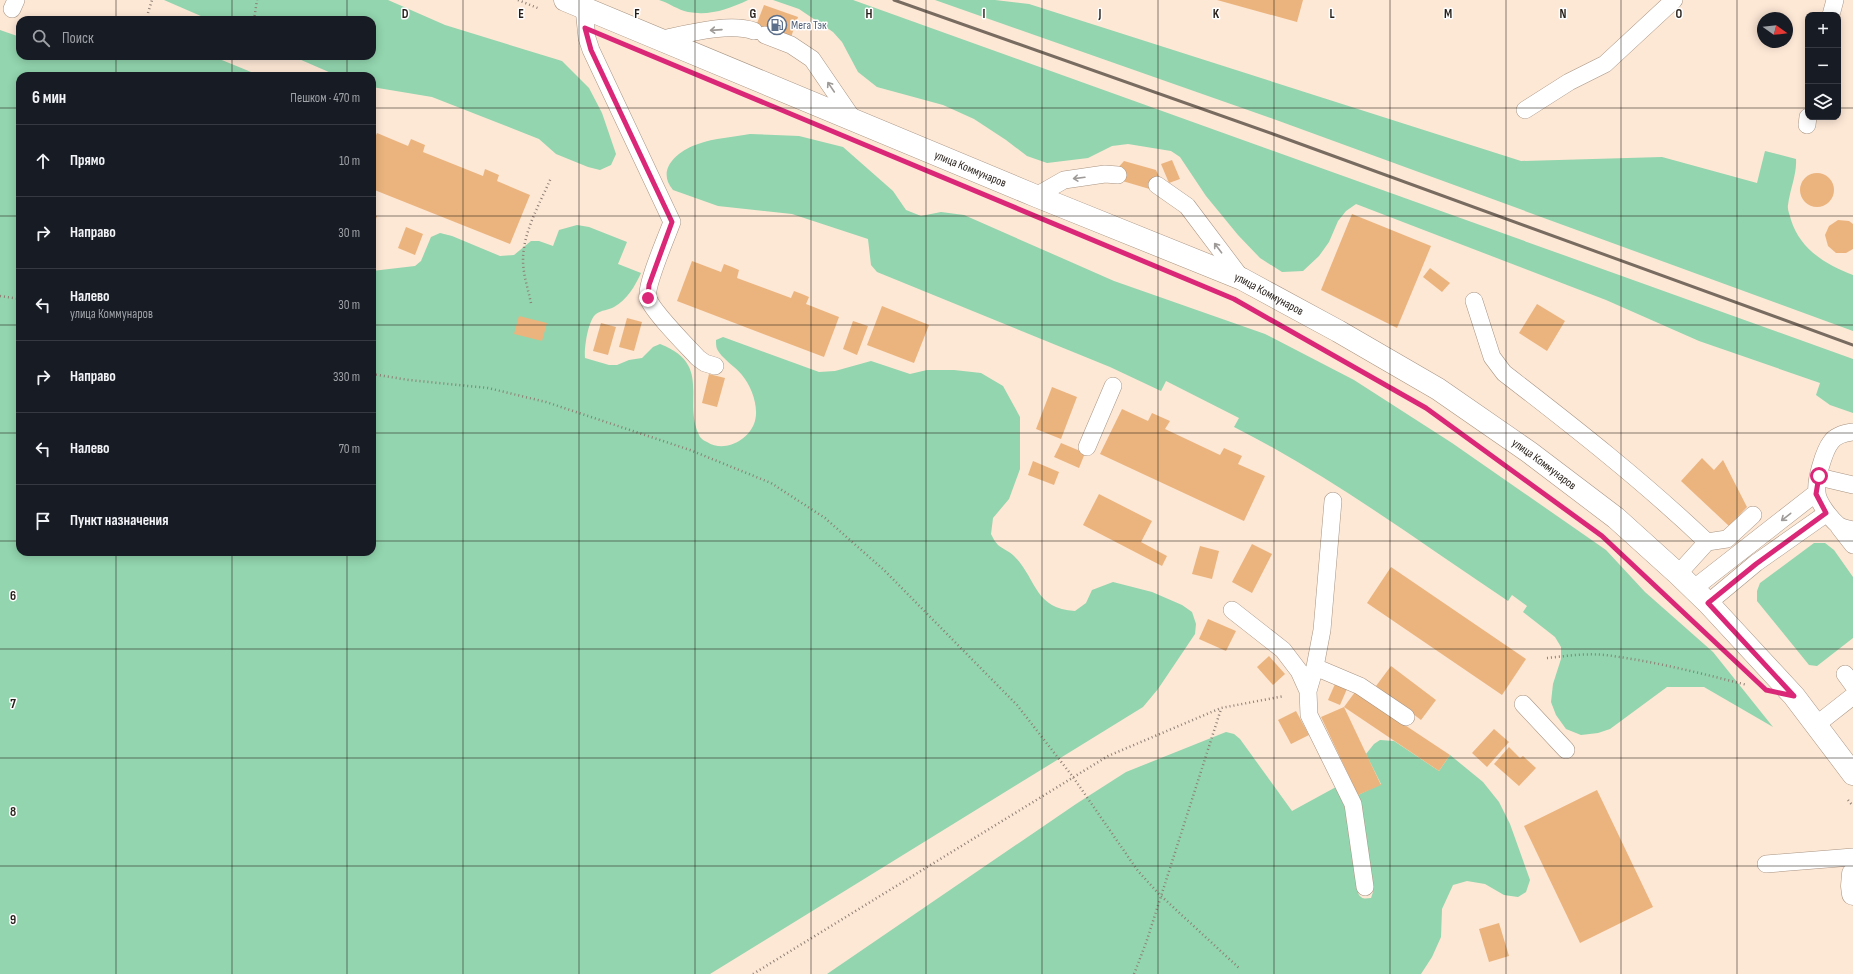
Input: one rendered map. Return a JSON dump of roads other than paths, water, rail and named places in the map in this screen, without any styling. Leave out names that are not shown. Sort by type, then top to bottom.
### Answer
[{"type":"main road","name":"улица Коммунаров","points":[[574,4],[662,39],[1036,196],[1242,279],[1338,331],[1445,393],[1529,452],[1616,518],[1678,574],[1701,596],[1794,696],[1853,774]]},
{"type":"main road","points":[[1853,874],[1853,894]]},
{"type":"lane","points":[[1525,110],[1569,82],[1605,64],[1674,0]]},
{"type":"lane","points":[[1832,12],[1835,0]]},
{"type":"lane","points":[[574,4],[586,33],[591,50],[672,222],[649,285],[648,298],[654,308],[698,358],[715,366]]},
{"type":"lane","points":[[662,39],[699,31],[737,28],[760,33],[791,45],[812,59],[853,119]]},
{"type":"lane","points":[[1036,196],[1064,180],[1105,174],[1118,175]]},
{"type":"lane","points":[[1157,185],[1187,206],[1242,279]]},
{"type":"lane","points":[[1474,301],[1492,357],[1504,373],[1610,455],[1707,542]]},
{"type":"lane","points":[[1086,447],[1113,386]]},
{"type":"lane","points":[[1853,432],[1842,433],[1832,441],[1826,451],[1816,494],[1826,513],[1846,528],[1853,545]]},
{"type":"lane","points":[[1819,476],[1853,485]]},
{"type":"lane","points":[[1701,596],[1816,494]]},
{"type":"lane","points":[[1333,501],[1322,630],[1315,667],[1308,691],[1309,715],[1353,804],[1365,887]]},
{"type":"lane","points":[[1701,596],[1756,564],[1826,513]]},
{"type":"lane","points":[[1678,574],[1707,542],[1728,540],[1753,515]]},
{"type":"lane","points":[[1232,610],[1282,650],[1299,671],[1308,691]]},
{"type":"lane","points":[[1315,667],[1360,686],[1406,717]]},
{"type":"lane","points":[[1816,725],[1850,692]]},
{"type":"lane","points":[[1523,704],[1566,750]]},
{"type":"lane","points":[[1766,864],[1853,857]]},
{"type":"railway","points":[[894,0],[1273,134],[1853,345]]},
{"type":"place","name":"Мега Тэк","points":[[777,25]]}]
